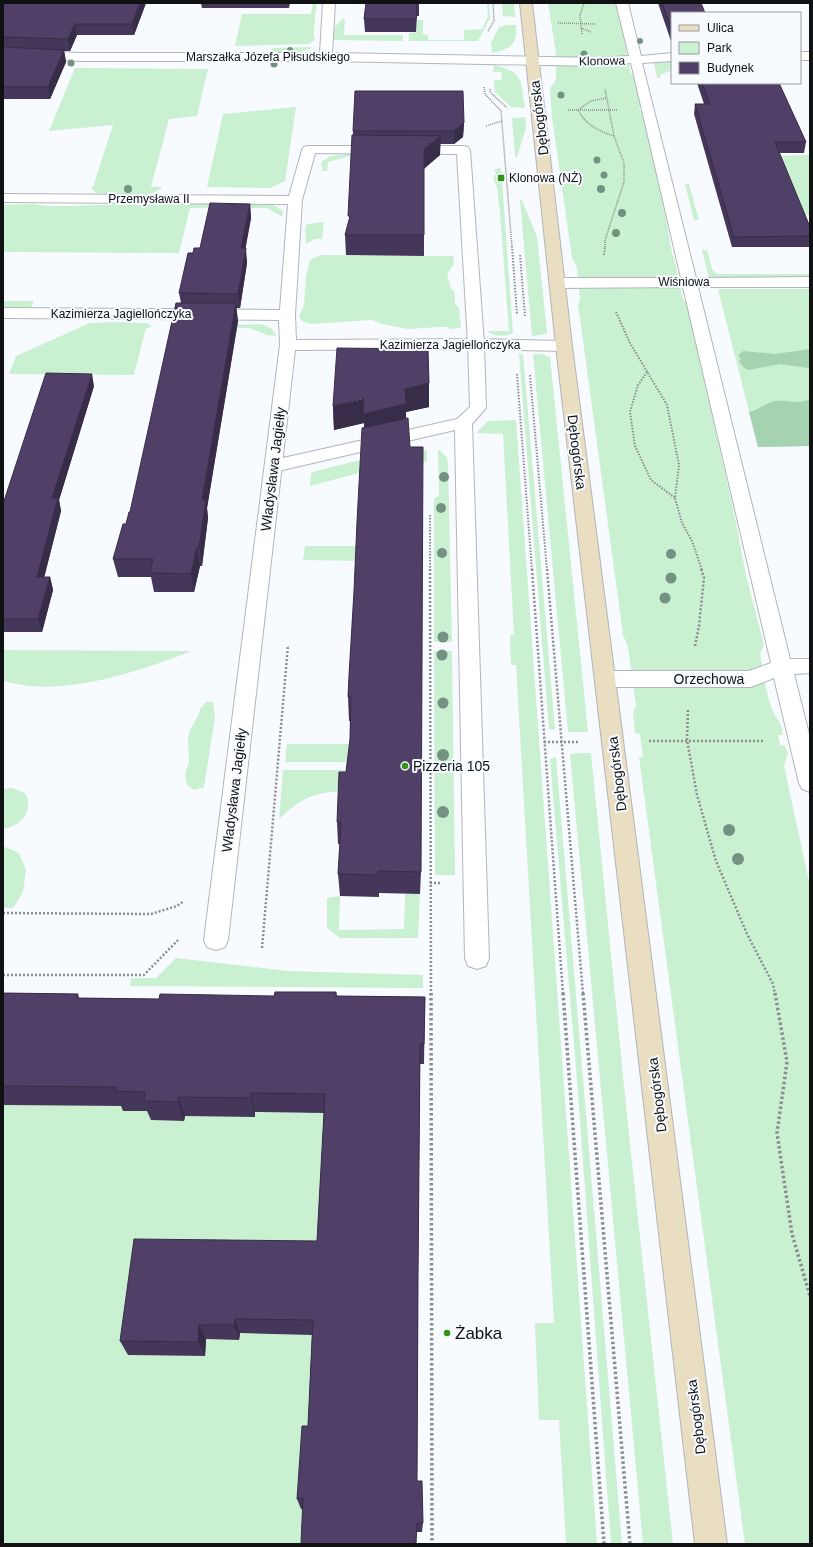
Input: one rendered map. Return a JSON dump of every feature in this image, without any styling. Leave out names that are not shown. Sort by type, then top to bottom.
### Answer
[{"type":"main road","name":"Dębogórska","points":[[527,13],[564,346],[614,743],[711,1544]]},
{"type":"street","points":[[326,57],[329,3]]},
{"type":"street","points":[[622,3],[637,60],[781,667],[810,783]]},
{"type":"street","name":"Marszałka Józefa Piłsudskiego","points":[[3,53],[80,57],[326,57],[532,60]]},
{"type":"street","name":"Klonowa","points":[[532,60],[598,62],[671,57]]},
{"type":"street","name":"Władysława Jagiełły","points":[[216,940],[288,345],[287,315],[295,200],[309,150],[463,150],[476,344]]},
{"type":"street","name":"Przemysława II","points":[[3,198],[295,200]]},
{"type":"street","name":"Wiśniowa","points":[[558,283],[810,282]]},
{"type":"street","name":"Kazimierza Jagiellończyka","points":[[4,317],[287,315]]},
{"type":"street","points":[[274,466],[463,423],[478,408],[476,344]]},
{"type":"street","name":"Kazimierza Jagiellończyka","points":[[288,345],[476,344],[564,346]]},
{"type":"street","points":[[463,423],[477,958]]},
{"type":"street","name":"Orzechowa","points":[[606,679],[751,679],[781,667],[810,666]]},
{"type":"path","points":[[493,3],[494,21],[481,42],[490,92],[507,108],[508,111],[501,111]]},
{"type":"path","points":[[527,13],[628,24]]},
{"type":"path","points":[[485,59],[485,94],[501,111],[502,121],[522,345],[562,742],[630,1544]]},
{"type":"path","points":[[578,110],[582,106],[598,98],[606,98]]},
{"type":"path","points":[[538,110],[648,110]]},
{"type":"path","points":[[578,110],[581,118],[601,133],[614,136]]},
{"type":"path","points":[[486,126],[502,121]]},
{"type":"path","points":[[519,251],[522,345],[516,358],[604,1544]]},
{"type":"path","points":[[646,372],[638,385],[630,412],[635,446],[651,480],[675,498]]},
{"type":"path","points":[[430,514],[432,1544]]},
{"type":"path","points":[[262,948],[289,637]]},
{"type":"path","points":[[544,742],[614,743],[687,740],[758,741]]},
{"type":"path","points":[[3,913],[151,914],[177,906],[189,897]]},
{"type":"path","points":[[3,975],[144,975],[178,940]]},
{"type":"green space","points":[[313,3],[317,3],[314,28],[315,40],[309,44],[235,46],[242,14],[311,14]]},
{"type":"green space","points":[[487,3],[489,3],[490,18],[478,41],[409,41],[409,33],[416,32],[417,20],[423,20],[423,34],[428,35],[428,40],[464,40],[464,30],[482,29],[488,16]]},
{"type":"green space","points":[[502,3],[514,3],[515,17],[503,16]]},
{"type":"green space","points":[[548,3],[615,3],[621,22],[619,23],[622,25],[627,43],[624,42],[627,50],[631,74],[634,77],[642,108],[639,108],[640,111],[643,111],[662,197],[672,253],[683,299],[689,312],[733,508],[746,575],[764,645],[760,653],[766,689],[772,709],[782,730],[783,735],[778,735],[780,745],[785,746],[788,753],[784,766],[810,886],[810,1544],[745,1544],[639,757],[643,757],[640,734],[635,733],[633,712],[636,706],[628,647],[623,635],[578,304],[580,300],[577,267],[572,258],[552,117],[550,88],[556,80],[556,53]]},
{"type":"green space","points":[[342,19],[345,19],[344,35],[403,35],[403,41],[332,40],[335,27]]},
{"type":"green space","points":[[516,25],[514,41],[508,48],[492,53],[491,43],[499,27]]},
{"type":"green space","points":[[312,47],[292,54],[272,50],[273,48]]},
{"type":"green space","points":[[671,61],[671,70],[660,75],[661,77],[657,78],[654,62]]},
{"type":"green space","points":[[494,65],[511,71],[519,79],[523,90],[525,108],[511,107],[495,92],[494,80],[502,80],[501,72],[493,72]]},
{"type":"green space","points":[[75,68],[208,69],[197,116],[169,119],[151,187],[162,187],[157,191],[150,194],[141,195],[121,195],[96,193],[91,187],[93,187],[113,125],[49,131]]},
{"type":"green space","points":[[296,107],[285,181],[270,188],[207,187],[223,114]]},
{"type":"green space","points":[[525,117],[526,128],[517,157],[515,157],[512,118]]},
{"type":"green space","points":[[353,153],[353,155],[328,162],[327,171],[321,171],[323,169],[321,165],[322,161],[331,156]]},
{"type":"green space","points":[[810,155],[810,215],[782,215],[762,156]]},
{"type":"green space","points":[[501,167],[513,333],[500,336],[487,331],[509,331],[500,213],[497,187],[493,178],[496,174],[494,170]]},
{"type":"green space","points":[[685,184],[689,184],[699,220],[694,220]]},
{"type":"green space","points":[[520,200],[522,200],[537,237],[547,334],[532,336]]},
{"type":"green space","points":[[183,202],[271,203],[283,211],[283,215],[281,216],[267,208],[190,208],[179,253],[3,252],[3,205],[32,204],[70,206]]},
{"type":"green space","points":[[324,222],[322,239],[315,239],[306,244],[305,229],[307,224]]},
{"type":"green space","points":[[702,250],[707,250],[712,269],[716,274],[810,274],[810,276],[709,278]]},
{"type":"green space","points":[[320,255],[453,256],[454,264],[447,274],[451,288],[455,293],[455,304],[459,308],[461,328],[451,329],[447,327],[440,327],[408,329],[382,324],[372,320],[310,324],[302,321],[299,316],[304,305],[306,276],[310,260]]},
{"type":"green space","points":[[718,289],[810,289],[810,446],[758,447]]},
{"type":"green space","points":[[3,301],[34,301],[30,310],[3,310]]},
{"type":"green space","points":[[90,323],[147,323],[152,327],[146,328],[134,375],[9,374],[16,356]]},
{"type":"green space","points":[[260,324],[272,329],[276,336],[267,335],[249,328],[197,328],[232,325]]},
{"type":"green space","points":[[810,349],[810,368],[780,364],[748,370],[742,366],[739,361],[741,359],[738,355],[743,351],[775,354]]},
{"type":"green space","points":[[519,354],[523,354],[555,730],[549,729]]},
{"type":"green space","points":[[533,354],[541,354],[550,357],[588,732],[568,732]]},
{"type":"green space","points":[[810,399],[810,446],[758,447],[749,412],[775,401],[801,402]]},
{"type":"green space","points":[[516,420],[597,1544],[566,1544],[559,1420],[539,1420],[535,1323],[554,1323],[516,665],[511,665],[510,635],[514,635],[503,434],[476,433],[488,421]]},
{"type":"green space","points":[[404,449],[422,449],[427,451],[427,461],[393,470],[389,465],[310,486],[311,473],[316,471]]},
{"type":"green space","points":[[438,449],[447,457],[448,464],[452,642],[434,642],[434,499],[439,496]]},
{"type":"green space","points":[[305,546],[362,546],[361,561],[303,560]]},
{"type":"green space","points":[[3,650],[192,651],[154,665],[112,677],[91,682],[50,687],[20,685],[3,681]]},
{"type":"green space","points":[[434,651],[452,651],[455,875],[435,875]]},
{"type":"green space","points":[[206,702],[213,702],[215,717],[204,787],[194,790],[187,785],[185,774],[189,762],[188,738],[190,730],[198,716],[200,709]]},
{"type":"green space","points":[[287,744],[352,744],[351,762],[285,762]]},
{"type":"green space","points":[[591,753],[627,1116],[673,1544],[643,1544],[570,754]]},
{"type":"green space","points":[[556,757],[622,1544],[611,1544],[577,1080],[550,759]]},
{"type":"green space","points":[[283,770],[350,770],[349,791],[319,794],[303,800],[279,819]]},
{"type":"green space","points":[[12,788],[25,794],[28,800],[27,810],[24,818],[17,824],[3,829],[3,789]]},
{"type":"green space","points":[[3,846],[19,853],[26,870],[23,892],[13,908],[3,908]]},
{"type":"green space","points":[[405,894],[420,894],[418,938],[340,938],[327,928],[327,898],[340,896],[339,930],[404,929]]},
{"type":"green space","points":[[176,958],[289,971],[423,975],[423,988],[130,986],[131,978],[156,978]]},
{"type":"green space","points":[[3,1105],[124,1106],[152,1111],[151,1120],[184,1121],[185,1111],[303,1113],[328,1108],[320,1258],[128,1355],[204,1356],[206,1339],[239,1340],[240,1333],[324,1335],[306,1508],[305,1544],[3,1544]]},
{"type":"building","points":[[3,3],[140,3],[132,24],[75,24],[68,39],[3,37]]},
{"type":"building","points":[[366,3],[417,3],[416,19],[364,19]]},
{"type":"building","points":[[662,3],[701,3],[705,12],[671,12],[671,28]]},
{"type":"building","points":[[3,47],[64,50],[48,87],[3,87]]},
{"type":"building","points":[[702,84],[779,84],[806,142],[775,142],[810,227],[810,236],[734,237],[695,104],[710,104]]},
{"type":"building","points":[[355,91],[463,91],[464,123],[454,131],[353,131]]},
{"type":"building","points":[[352,135],[441,136],[424,149],[424,235],[345,235],[350,216],[348,216]]},
{"type":"building","points":[[210,203],[250,204],[241,248],[246,248],[238,294],[179,293],[188,253],[193,253],[194,248],[200,248]]},
{"type":"building","points":[[176,303],[236,303],[202,500],[206,500],[199,547],[197,547],[191,574],[150,573],[153,559],[113,559],[123,524],[126,524],[130,512]]},
{"type":"building","points":[[337,348],[428,349],[429,383],[405,389],[406,404],[363,414],[364,398],[333,406]]},
{"type":"building","points":[[46,373],[92,374],[52,498],[58,498],[37,577],[50,577],[38,619],[3,619],[3,504]]},
{"type":"building","points":[[408,418],[410,447],[423,447],[421,872],[378,871],[378,875],[338,874],[341,822],[337,822],[339,772],[346,772],[350,739],[351,697],[348,697],[362,428]]},
{"type":"building","points":[[275,992],[336,992],[336,996],[425,997],[424,1044],[420,1044],[417,1481],[422,1481],[423,1523],[417,1523],[416,1544],[301,1544],[303,1498],[297,1499],[302,1426],[308,1426],[313,1320],[235,1319],[234,1325],[199,1325],[198,1342],[120,1341],[134,1239],[317,1241],[325,1094],[251,1093],[251,1098],[178,1097],[178,1102],[144,1101],[145,1092],[115,1091],[116,1087],[3,1086],[3,993],[78,994],[77,998],[159,999],[160,994],[274,996]]},
{"type":"place","name":"Klonowa (NŻ)","points":[[501,178]]},
{"type":"place","name":"Pizzeria 105","points":[[405,766]]},
{"type":"place","name":"Żabka","points":[[447,1333]]}]
